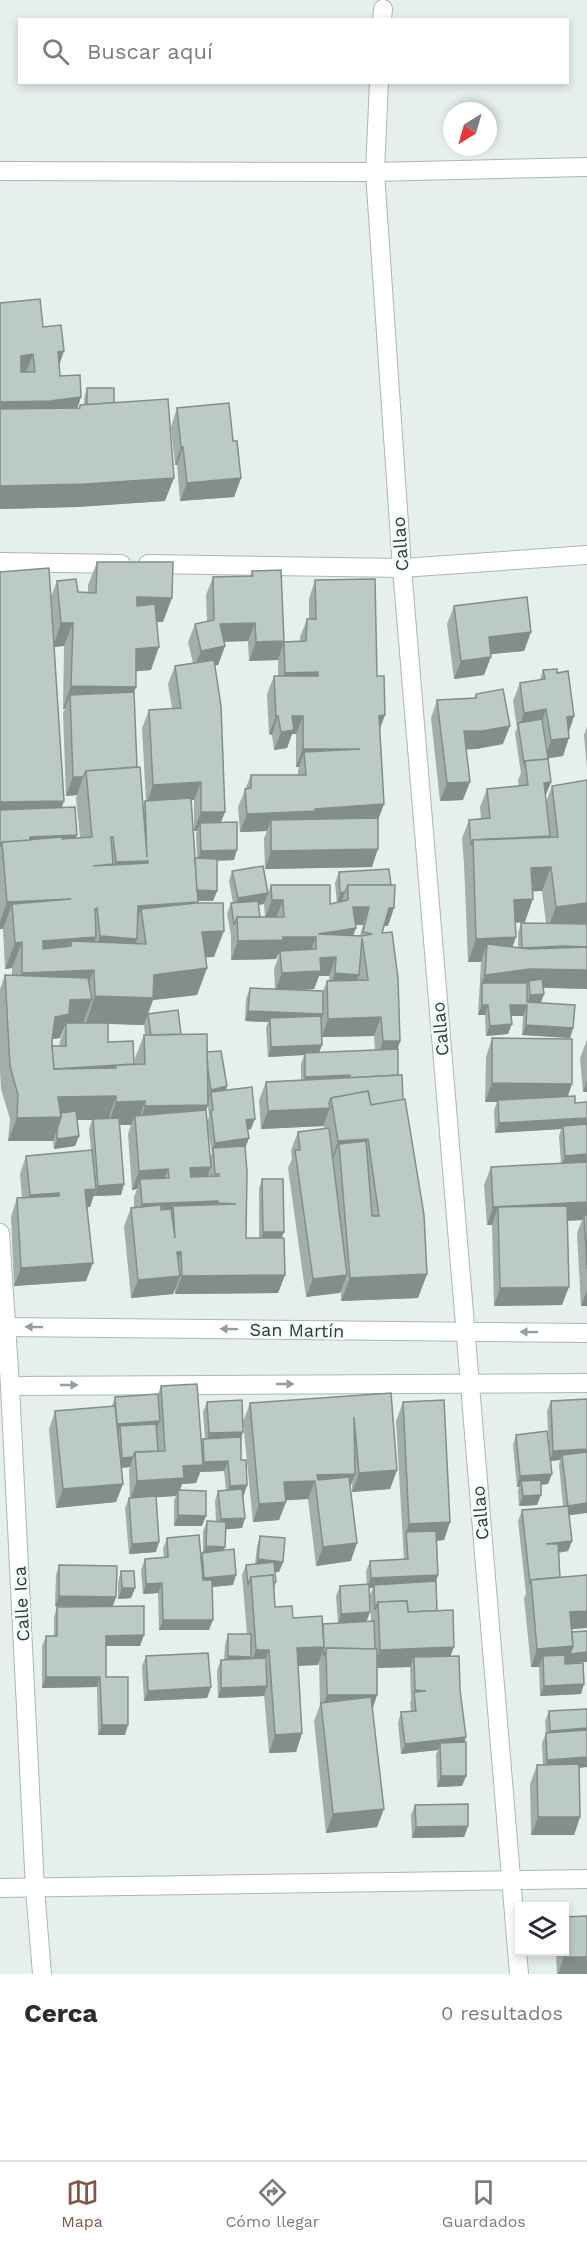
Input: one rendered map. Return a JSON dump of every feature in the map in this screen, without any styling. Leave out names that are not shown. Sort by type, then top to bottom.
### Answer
[{"type":"street","name":"Callao","points":[[380,84],[375,172],[402,568],[519,1974]]},
{"type":"street","points":[[0,171],[375,172],[587,167]]},
{"type":"street","points":[[0,562],[402,568],[587,555]]},
{"type":"street","name":"Calle Ica","points":[[0,1233],[7,1327],[35,1888],[42,1974]]},
{"type":"street","name":"San Martín","points":[[7,1327],[587,1333]]},
{"type":"street","points":[[10,1386],[587,1383]]},
{"type":"street","points":[[0,1888],[587,1879]]},
{"type":"building","points":[[40,299],[43,327],[61,325],[64,351],[58,352],[60,376],[80,375],[81,397],[50,401],[0,402],[0,303]],"holes":[[[33,354],[35,372],[21,372],[21,356]]]},
{"type":"building","points":[[87,388],[114,388],[114,403],[87,405]]},
{"type":"building","points":[[168,399],[174,478],[86,484],[0,486],[0,409],[80,408],[80,405]]},
{"type":"building","points":[[229,403],[233,441],[237,441],[241,478],[187,483],[177,408]]},
{"type":"building","points":[[97,562],[173,562],[172,598],[137,597],[137,606],[155,604],[159,647],[136,649],[136,687],[71,686],[73,623],[61,623],[57,581],[76,579],[78,592],[96,593]]},
{"type":"building","points":[[49,568],[64,801],[0,802],[0,572]]},
{"type":"building","points":[[281,570],[284,641],[256,642],[255,623],[220,624],[225,646],[201,651],[195,624],[214,620],[213,577],[253,576],[252,571]]},
{"type":"building","points":[[375,579],[377,676],[384,676],[385,715],[379,716],[384,804],[315,809],[316,811],[247,814],[245,789],[251,788],[251,775],[306,775],[304,752],[360,749],[303,749],[303,716],[292,716],[294,730],[281,732],[278,716],[276,716],[274,676],[318,676],[318,672],[285,673],[284,642],[306,641],[307,619],[316,619],[315,580]]},
{"type":"building","points":[[527,597],[531,632],[489,637],[491,657],[461,661],[454,606]]},
{"type":"building","points":[[214,660],[221,706],[225,812],[201,812],[201,782],[153,785],[149,710],[181,708],[175,666]]},
{"type":"building","points":[[557,669],[557,673],[568,671],[574,716],[567,717],[569,738],[551,740],[546,709],[524,713],[520,683],[545,679],[543,670]]},
{"type":"building","points":[[503,689],[510,726],[482,731],[464,731],[470,782],[447,783],[437,700],[476,698],[476,694]]},
{"type":"building","points":[[134,692],[137,767],[86,771],[83,777],[73,777],[70,695]]},
{"type":"building","points":[[542,719],[548,759],[525,761],[524,763],[518,723]]},
{"type":"building","points":[[548,759],[551,782],[544,783],[550,836],[473,840],[471,845],[469,820],[490,818],[487,789],[528,785],[525,761]]},
{"type":"building","points":[[140,767],[147,857],[145,801],[191,798],[198,902],[138,906],[137,939],[100,936],[97,908],[95,909],[96,937],[43,941],[43,949],[71,946],[71,941],[146,944],[141,909],[196,903],[223,903],[224,931],[202,932],[207,968],[154,975],[153,998],[95,996],[94,970],[22,973],[22,942],[15,943],[12,904],[71,899],[7,902],[2,842],[92,837],[86,771]],"holes":[[[111,837],[113,837],[116,862],[148,861],[148,863],[93,866],[113,864]]]},
{"type":"building","points":[[587,780],[587,903],[556,907],[551,867],[531,868],[533,899],[514,900],[516,937],[476,939],[473,840],[558,837],[552,786]]},
{"type":"building","points":[[75,807],[77,835],[30,837],[30,840],[2,842],[0,847],[0,810]]},
{"type":"building","points":[[378,818],[378,849],[271,851],[271,820]]},
{"type":"building","points":[[237,822],[237,850],[201,851],[200,823]]},
{"type":"building","points":[[195,858],[217,859],[217,891],[197,890]]},
{"type":"building","points":[[263,866],[268,893],[238,898],[232,871]]},
{"type":"building","points":[[389,869],[391,885],[348,885],[345,892],[340,893],[339,872]]},
{"type":"building","points":[[271,885],[330,885],[330,904],[348,900],[348,885],[395,885],[394,908],[389,908],[382,933],[392,932],[398,978],[400,1041],[383,1041],[381,1017],[328,1019],[327,981],[368,980],[362,938],[359,975],[335,973],[336,957],[320,958],[321,971],[282,973],[280,951],[316,949],[316,937],[238,941],[237,917],[284,917],[283,900],[272,900]],"holes":[[[353,907],[369,907],[363,932],[372,934],[362,936],[318,934],[356,928]]]},
{"type":"building","points":[[258,901],[260,917],[237,917],[234,925],[231,903]]},
{"type":"building","points":[[521,923],[587,924],[587,947],[522,948]]},
{"type":"building","points":[[487,944],[530,949],[587,947],[587,970],[530,969],[485,975]]},
{"type":"building","points":[[5,975],[88,978],[92,999],[70,1000],[69,1014],[55,1017],[52,1041],[54,1069],[116,1068],[116,1065],[145,1064],[144,1035],[207,1034],[208,1105],[145,1106],[145,1101],[116,1102],[116,1096],[58,1097],[61,1117],[17,1118],[18,1095],[10,1066]]},
{"type":"building","points":[[542,979],[544,994],[530,995],[529,981]]},
{"type":"building","points":[[482,983],[527,983],[527,1002],[575,1005],[573,1028],[526,1025],[527,1005],[510,1005],[512,1024],[490,1026],[488,1005],[482,1005]]},
{"type":"building","points":[[250,988],[323,991],[323,1014],[248,1011]]},
{"type":"building","points":[[178,1010],[181,1034],[151,1035],[148,1014]]},
{"type":"building","points":[[321,1016],[322,1045],[271,1047],[270,1018]]},
{"type":"building","points":[[66,1023],[108,1023],[108,1042],[133,1041],[134,1064],[54,1069],[52,1046],[66,1046]]},
{"type":"building","points":[[492,1038],[572,1039],[572,1084],[492,1083]]},
{"type":"building","points":[[398,1049],[398,1075],[350,1078],[350,1075],[305,1077],[305,1053]]},
{"type":"building","points":[[221,1051],[227,1086],[211,1090],[207,1052]]},
{"type":"building","points":[[402,1075],[403,1100],[371,1105],[368,1091],[331,1098],[330,1108],[268,1111],[266,1082]]},
{"type":"building","points":[[252,1087],[255,1119],[246,1120],[249,1138],[215,1143],[211,1092]]},
{"type":"building","points":[[368,1091],[371,1105],[405,1099],[424,1215],[427,1274],[350,1278],[339,1144],[366,1141],[372,1216],[379,1216],[368,1139],[338,1141],[331,1098]]},
{"type":"building","points":[[575,1096],[575,1103],[587,1102],[587,1118],[499,1123],[498,1100]]},
{"type":"building","points":[[206,1110],[211,1167],[190,1168],[191,1177],[219,1176],[215,1174],[213,1148],[245,1146],[246,1238],[284,1238],[285,1275],[182,1276],[181,1252],[177,1252],[180,1276],[138,1280],[131,1208],[161,1205],[161,1210],[171,1209],[175,1238],[173,1206],[236,1204],[218,1203],[218,1201],[142,1204],[140,1179],[169,1178],[168,1169],[139,1171],[135,1116]]},
{"type":"building","points":[[76,1111],[79,1136],[57,1139],[61,1113]]},
{"type":"building","points":[[119,1118],[124,1184],[98,1186],[93,1119]]},
{"type":"building","points":[[587,1124],[587,1154],[565,1156],[563,1126]]},
{"type":"building","points":[[329,1128],[347,1275],[313,1279],[295,1150],[300,1150],[298,1132]]},
{"type":"building","points":[[92,1150],[96,1189],[85,1190],[93,1263],[21,1268],[17,1198],[59,1196],[59,1193],[30,1195],[26,1156]]},
{"type":"building","points":[[587,1162],[587,1202],[493,1207],[491,1167]]},
{"type":"building","points":[[262,1179],[283,1179],[284,1232],[263,1232]]},
{"type":"building","points":[[567,1206],[569,1287],[500,1288],[498,1207]]},
{"type":"building","points":[[584,1215],[587,1215],[587,1269]]},
{"type":"building","points":[[197,1384],[203,1465],[183,1466],[184,1478],[137,1481],[135,1452],[165,1451],[161,1386]]},
{"type":"building","points":[[391,1393],[397,1470],[359,1473],[354,1417],[355,1474],[317,1475],[318,1480],[349,1477],[357,1543],[323,1547],[315,1481],[284,1482],[286,1502],[259,1504],[250,1403]]},
{"type":"building","points":[[158,1394],[160,1421],[117,1424],[115,1397]]},
{"type":"building","points":[[587,1399],[587,1449],[553,1451],[551,1401]]},
{"type":"building","points":[[242,1400],[243,1432],[209,1433],[207,1402]]},
{"type":"building","points":[[444,1400],[450,1522],[409,1524],[403,1402]]},
{"type":"building","points":[[115,1406],[123,1484],[63,1489],[55,1411]]},
{"type":"building","points":[[156,1424],[158,1451],[135,1452],[133,1457],[122,1458],[120,1426]]},
{"type":"building","points":[[547,1431],[552,1474],[520,1476],[516,1435]]},
{"type":"building","points":[[241,1437],[241,1460],[246,1460],[247,1485],[230,1486],[228,1461],[204,1462],[203,1439]]},
{"type":"building","points":[[587,1452],[587,1503],[568,1506],[562,1455]]},
{"type":"building","points":[[541,1480],[541,1495],[523,1496],[521,1481]]},
{"type":"building","points":[[242,1489],[245,1518],[221,1519],[218,1491]]},
{"type":"building","points":[[178,1490],[206,1491],[206,1516],[178,1515]]},
{"type":"building","points":[[156,1496],[159,1542],[132,1544],[129,1498]]},
{"type":"building","points":[[568,1506],[572,1541],[546,1544],[558,1544],[560,1577],[531,1580],[530,1584],[522,1510]]},
{"type":"building","points":[[207,1521],[226,1522],[225,1547],[206,1546]]},
{"type":"building","points":[[436,1531],[438,1575],[371,1578],[370,1561],[408,1559],[406,1532]]},
{"type":"building","points":[[199,1535],[203,1580],[212,1580],[213,1620],[163,1620],[162,1583],[146,1584],[145,1559],[168,1557],[167,1538]]},
{"type":"building","points":[[260,1536],[285,1538],[283,1562],[258,1559]]},
{"type":"building","points":[[234,1549],[236,1575],[204,1578],[202,1553]]},
{"type":"building","points":[[274,1562],[276,1582],[273,1583],[273,1575],[251,1577],[248,1585],[246,1565]]},
{"type":"building","points":[[59,1565],[117,1566],[116,1597],[59,1596]]},
{"type":"building","points":[[121,1571],[134,1571],[135,1588],[122,1588]]},
{"type":"building","points":[[273,1575],[275,1607],[292,1606],[293,1618],[322,1616],[324,1647],[297,1648],[302,1733],[275,1735],[269,1650],[256,1650],[251,1577]]},
{"type":"building","points":[[587,1575],[587,1611],[570,1612],[573,1646],[537,1649],[531,1580]]},
{"type":"building","points":[[436,1581],[437,1611],[408,1612],[407,1601],[378,1602],[375,1610],[374,1585]]},
{"type":"building","points":[[369,1584],[370,1612],[341,1614],[340,1586]]},
{"type":"building","points":[[407,1601],[408,1612],[453,1610],[454,1647],[380,1650],[378,1602]]},
{"type":"building","points":[[144,1606],[144,1635],[106,1636],[106,1677],[128,1677],[128,1725],[102,1725],[100,1677],[46,1677],[46,1636],[57,1636],[57,1607]]},
{"type":"building","points":[[374,1621],[375,1649],[326,1648],[324,1656],[323,1624]]},
{"type":"building","points":[[587,1631],[587,1652],[570,1654],[573,1646],[572,1632]]},
{"type":"building","points":[[228,1634],[251,1634],[251,1657],[228,1656]]},
{"type":"building","points":[[326,1648],[377,1649],[377,1695],[327,1695]]},
{"type":"building","points":[[208,1653],[211,1687],[148,1691],[146,1656]]},
{"type":"building","points":[[565,1655],[565,1664],[583,1663],[584,1684],[544,1686],[543,1656]]},
{"type":"building","points":[[459,1656],[460,1690],[466,1737],[405,1744],[401,1712],[416,1711],[414,1692],[426,1691],[415,1690],[414,1657]]},
{"type":"building","points":[[266,1658],[267,1686],[221,1688],[221,1660]]},
{"type":"building","points":[[371,1697],[384,1809],[333,1814],[321,1703]]},
{"type":"building","points":[[587,1709],[587,1728],[550,1731],[549,1711]]},
{"type":"building","points":[[587,1730],[587,1757],[547,1760],[546,1733]]},
{"type":"building","points":[[466,1742],[466,1776],[441,1776],[440,1743]]},
{"type":"building","points":[[579,1764],[580,1817],[538,1817],[537,1765]]},
{"type":"building","points":[[468,1804],[468,1826],[416,1827],[415,1805]]},
{"type":"building","points":[[587,1916],[587,1957],[564,1957],[569,1956],[569,1917]]}]
